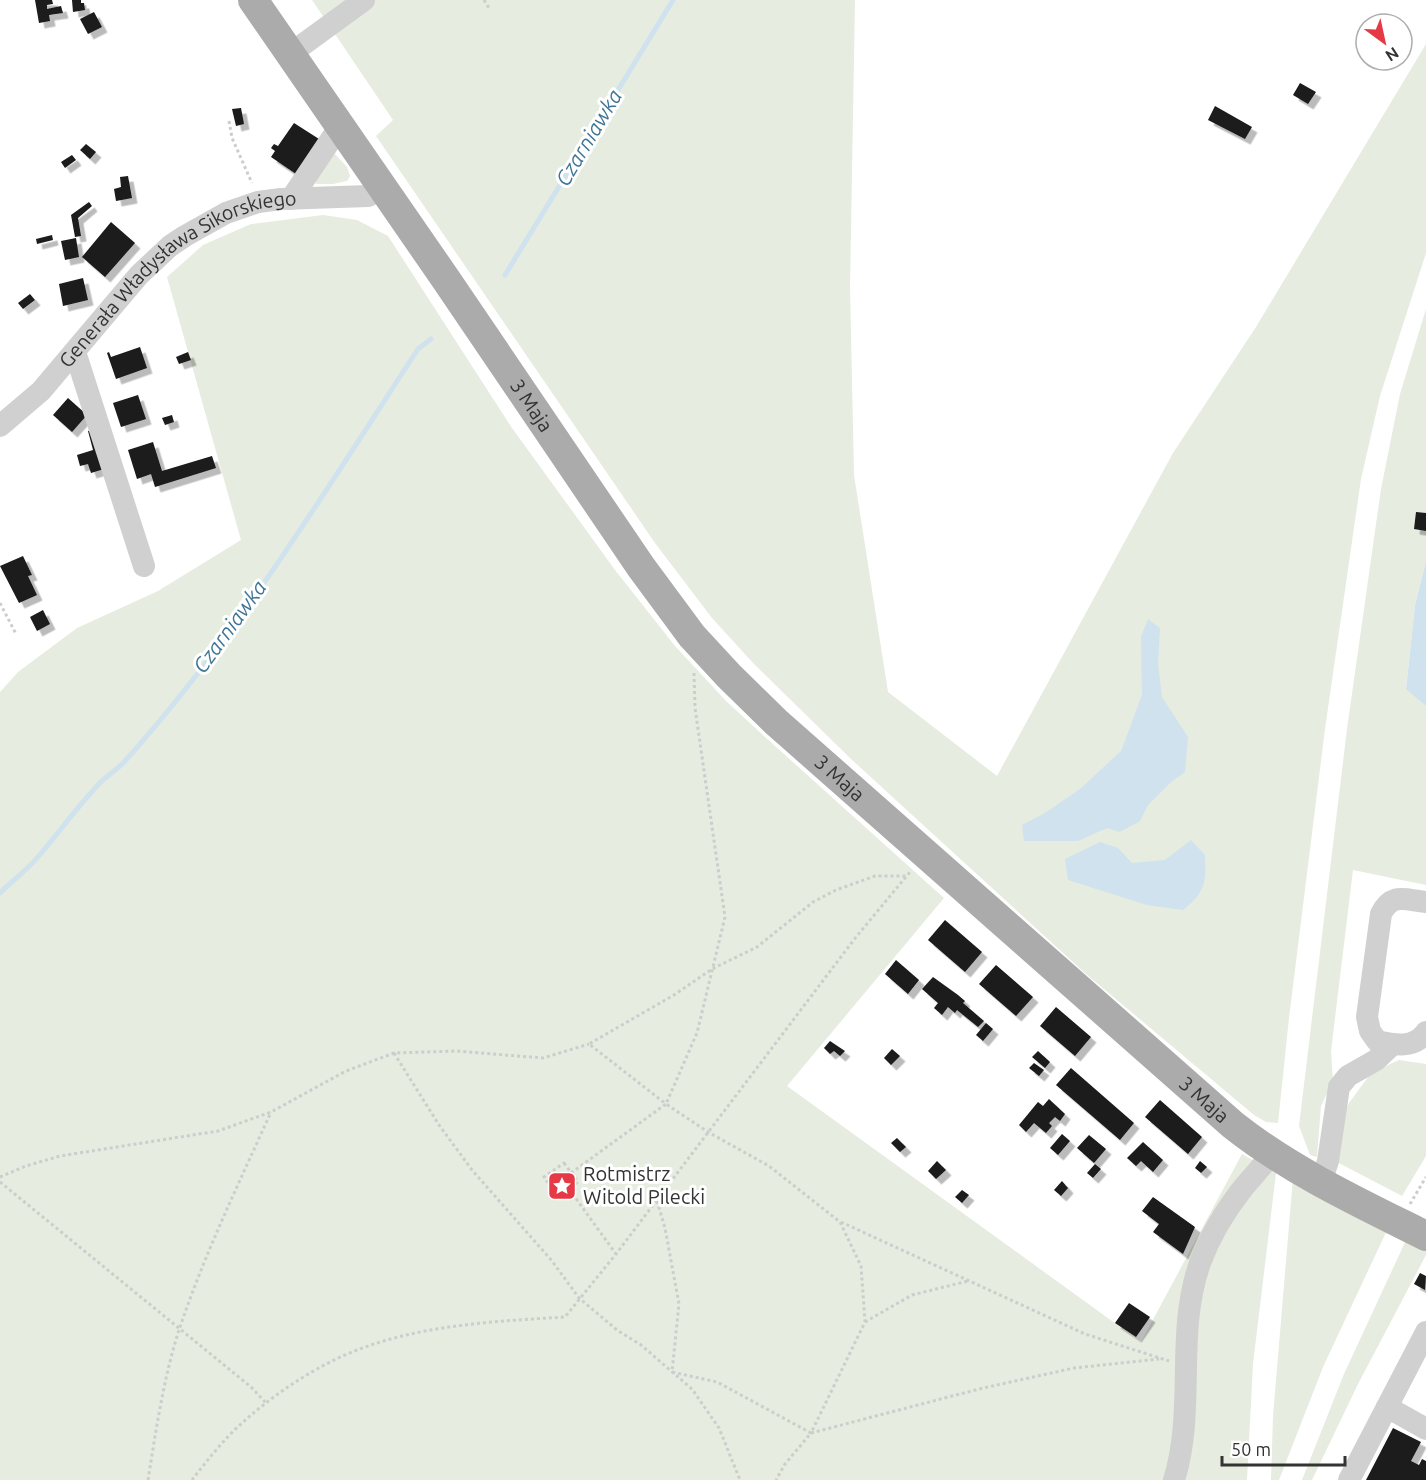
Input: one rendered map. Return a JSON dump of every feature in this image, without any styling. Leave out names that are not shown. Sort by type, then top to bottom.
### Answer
[{"type":"main road","name":"3 Maja","points":[[253,0],[641,567],[692,636],[916,865],[1252,1140],[1321,1182],[1426,1236]]},
{"type":"street","points":[[290,54],[364,0]]},
{"type":"street","points":[[291,199],[340,126]]},
{"type":"street","name":"Generała Władysława Sikorskiego","points":[[0,426],[41,391],[140,275],[170,246],[226,213],[258,202],[368,196],[383,189]]},
{"type":"street","points":[[75,352],[144,566]]},
{"type":"street","points":[[1414,1042],[1377,1041],[1370,1031],[1367,1017],[1381,914],[1387,903],[1395,898],[1426,902]]},
{"type":"street","points":[[1321,1182],[1328,1161],[1339,1087],[1348,1076],[1414,1042]]},
{"type":"street","points":[[1174,1480],[1186,1414],[1186,1365],[1191,1301],[1200,1263],[1225,1213],[1272,1153]]},
{"type":"street","points":[[1349,1480],[1426,1332]]},
{"type":"street","points":[[1387,1407],[1426,1429]]},
{"type":"path","points":[[484,0],[489,8]]},
{"type":"path","points":[[229,121],[232,138],[258,202]]},
{"type":"path","points":[[0,603],[16,634]]},
{"type":"path","points":[[571,1173],[666,1104],[697,1033],[725,917],[695,708],[692,636]]},
{"type":"path","points":[[0,1177],[60,1156],[218,1131],[271,1112],[346,1071],[394,1053],[456,1051],[543,1058],[589,1044],[674,995],[712,969],[757,947],[813,902],[836,890],[916,865]]},
{"type":"path","points":[[192,1480],[230,1435],[266,1403],[328,1364],[371,1345],[435,1329],[505,1320],[565,1317],[616,1254],[856,937],[916,865]]},
{"type":"path","points":[[589,1044],[666,1104],[708,1132],[769,1166],[840,1222],[1085,1334],[1159,1359],[1186,1365]]},
{"type":"path","points":[[394,1053],[439,1125],[472,1170],[552,1261],[579,1298],[692,1389],[719,1428],[740,1480]]},
{"type":"path","points":[[148,1480],[157,1422],[179,1329],[211,1245],[271,1112]]},
{"type":"path","points":[[564,1163],[578,1182],[569,1189],[558,1197],[544,1177],[564,1163]]},
{"type":"path","points":[[1399,1223],[1426,1177]]},
{"type":"path","points":[[0,1182],[251,1388],[266,1403]]},
{"type":"path","points":[[569,1189],[616,1254]]},
{"type":"path","points":[[657,1200],[665,1228],[679,1304],[672,1372]]},
{"type":"path","points":[[776,1480],[785,1464],[811,1433],[865,1322],[861,1266],[840,1222]]},
{"type":"path","points":[[865,1322],[912,1295],[969,1281]]},
{"type":"path","points":[[672,1372],[717,1382],[811,1433],[979,1389],[1074,1368],[1159,1359]]},
{"type":"shaded area","points":[[312,0],[855,0],[850,287],[854,475],[888,692],[997,776],[1173,453],[1256,327],[1409,72],[1414,72],[1414,64],[1426,44],[1426,253],[1380,396],[1361,479],[1325,729],[1278,1123],[1266,1122],[1254,1115],[1086,974],[851,759],[754,664],[712,618],[655,543],[376,136],[393,120]]},
{"type":"shaded area","points":[[335,154],[347,167],[350,176],[347,181],[316,184],[315,182],[330,157]]},
{"type":"shaded area","points":[[323,215],[357,220],[388,236],[512,428],[615,570],[675,646],[726,701],[944,898],[787,1086],[1141,1342],[1242,1154],[1276,1173],[1253,1364],[1247,1480],[0,1480],[0,692],[18,672],[77,628],[158,591],[241,540],[167,277],[203,245],[251,224]]},
{"type":"shaded area","points":[[1426,309],[1426,561],[1415,605],[1406,688],[1426,706],[1426,885],[1353,870],[1331,1051],[1333,1081],[1321,1106],[1317,1157],[1310,1155],[1299,1126],[1347,729],[1381,489],[1400,394]]},
{"type":"shaded area","points":[[1399,1060],[1426,1064],[1426,1156],[1402,1196],[1335,1161],[1339,1122],[1349,1103],[1371,1073]]},
{"type":"shaded area","points":[[1293,1178],[1388,1228],[1323,1367],[1279,1480],[1271,1480],[1273,1416]]},
{"type":"shaded area","points":[[1407,1238],[1426,1249],[1426,1255],[1358,1384],[1312,1480],[1302,1480],[1344,1374]]},
{"type":"water","points":[[1426,561],[1426,706],[1406,689],[1415,605]]},
{"type":"water","points":[[1148,619],[1160,628],[1158,663],[1162,697],[1188,737],[1185,772],[1148,805],[1140,821],[1120,832],[1107,828],[1078,841],[1024,841],[1022,825],[1045,813],[1080,789],[1121,751],[1142,695],[1141,637]]},
{"type":"water","points":[[1191,840],[1205,855],[1205,880],[1196,898],[1183,910],[1147,905],[1068,880],[1065,859],[1100,842],[1118,848],[1132,863],[1165,860]]},
{"type":"building","points":[[35,0],[52,0],[53,4],[47,5],[47,9],[61,6],[63,13],[49,15],[50,21],[39,23]]},
{"type":"building","points":[[72,0],[81,0],[85,10],[73,12]]},
{"type":"building","points":[[94,12],[102,27],[88,34],[80,19]]},
{"type":"building","points":[[1300,83],[1316,92],[1308,104],[1293,95]]},
{"type":"building","points":[[1215,106],[1252,127],[1245,139],[1208,120]]},
{"type":"building","points":[[241,108],[244,124],[236,126],[232,109]]},
{"type":"building","points":[[294,123],[319,139],[296,174],[271,157],[275,151],[271,148],[274,144],[278,146]]},
{"type":"building","points":[[86,144],[96,152],[90,159],[80,150]]},
{"type":"building","points":[[72,155],[76,160],[65,168],[61,162]]},
{"type":"building","points":[[128,176],[132,198],[116,201],[114,189],[121,187],[120,177]]},
{"type":"building","points":[[89,202],[92,206],[78,218],[81,236],[75,237],[71,215]]},
{"type":"building","points":[[111,222],[135,243],[105,277],[82,257]]},
{"type":"building","points":[[52,235],[53,240],[37,244],[36,239]]},
{"type":"building","points":[[76,238],[79,257],[65,260],[61,241]]},
{"type":"building","points":[[83,278],[88,300],[63,306],[59,284]]},
{"type":"building","points":[[30,294],[35,300],[23,309],[18,303]]},
{"type":"building","points":[[140,347],[147,368],[116,379],[107,353],[109,352],[111,357]]},
{"type":"building","points":[[188,352],[191,360],[179,364],[176,357]]},
{"type":"building","points":[[138,395],[146,419],[121,427],[113,403]]},
{"type":"building","points":[[68,398],[87,415],[72,432],[53,415]]},
{"type":"building","points":[[172,415],[174,422],[165,425],[162,418]]},
{"type":"building","points":[[93,430],[104,469],[91,473],[88,464],[80,466],[77,455],[93,450],[88,431]]},
{"type":"building","points":[[153,442],[162,471],[212,456],[216,468],[155,487],[151,474],[137,479],[128,450]]},
{"type":"building","points":[[1416,512],[1426,513],[1426,531],[1414,529]]},
{"type":"building","points":[[23,556],[32,575],[28,576],[37,595],[19,603],[0,566]]},
{"type":"building","points":[[43,610],[50,624],[37,631],[30,617]]},
{"type":"building","points":[[945,920],[982,952],[965,972],[928,940]]},
{"type":"building","points":[[896,960],[919,980],[908,994],[885,974]]},
{"type":"building","points":[[996,965],[1033,997],[1016,1016],[979,984]]},
{"type":"building","points":[[933,977],[965,1001],[963,1003],[984,1021],[978,1027],[957,1010],[955,1013],[948,1007],[942,1015],[934,1008],[938,1003],[922,989]]},
{"type":"building","points":[[1056,1007],[1091,1037],[1075,1056],[1040,1026]]},
{"type":"building","points":[[986,1023],[993,1029],[983,1041],[976,1035]]},
{"type":"building","points":[[830,1041],[845,1051],[840,1056],[834,1051],[830,1054],[824,1048]]},
{"type":"building","points":[[892,1049],[900,1056],[891,1065],[884,1058]]},
{"type":"building","points":[[1038,1051],[1050,1062],[1045,1068],[1032,1057]]},
{"type":"building","points":[[1034,1063],[1044,1070],[1039,1076],[1029,1068]]},
{"type":"building","points":[[1071,1068],[1134,1123],[1120,1140],[1056,1085]]},
{"type":"building","points":[[1049,1099],[1065,1114],[1060,1121],[1055,1117],[1049,1123],[1052,1126],[1046,1133],[1034,1123],[1026,1132],[1019,1125],[1038,1102],[1043,1106]]},
{"type":"building","points":[[1160,1100],[1202,1137],[1188,1154],[1145,1117]]},
{"type":"building","points":[[1062,1134],[1070,1141],[1058,1155],[1050,1148]]},
{"type":"building","points":[[1089,1135],[1106,1149],[1094,1163],[1077,1148]]},
{"type":"building","points":[[897,1138],[906,1147],[900,1152],[891,1143]]},
{"type":"building","points":[[1143,1142],[1163,1160],[1153,1172],[1141,1161],[1136,1166],[1127,1158]]},
{"type":"building","points":[[937,1161],[946,1170],[936,1179],[928,1171]]},
{"type":"building","points":[[1200,1161],[1207,1167],[1201,1173],[1195,1168]]},
{"type":"building","points":[[1095,1164],[1101,1169],[1093,1178],[1087,1173]]},
{"type":"building","points":[[1062,1181],[1068,1188],[1061,1196],[1054,1190]]},
{"type":"building","points":[[962,1190],[969,1195],[962,1203],[955,1197]]},
{"type":"building","points":[[1153,1197],[1195,1227],[1183,1254],[1153,1232],[1159,1224],[1142,1211]]},
{"type":"building","points":[[1420,1273],[1426,1276],[1425,1290],[1414,1284]]},
{"type":"building","points":[[1129,1303],[1150,1317],[1136,1337],[1115,1323]]},
{"type":"building","points":[[1393,1428],[1421,1442],[1411,1461],[1419,1465],[1422,1459],[1426,1461],[1426,1480],[1366,1480]]},
{"type":"waterway","name":"Czarniawka","points":[[505,275],[673,0]]},
{"type":"waterway","name":"Czarniawka","points":[[0,893],[33,863],[98,785],[125,761],[206,663],[315,508],[418,349],[431,339]]},
{"type":"place","name":"Rotmistrz Witold Pilecki","points":[[562,1186]]}]
